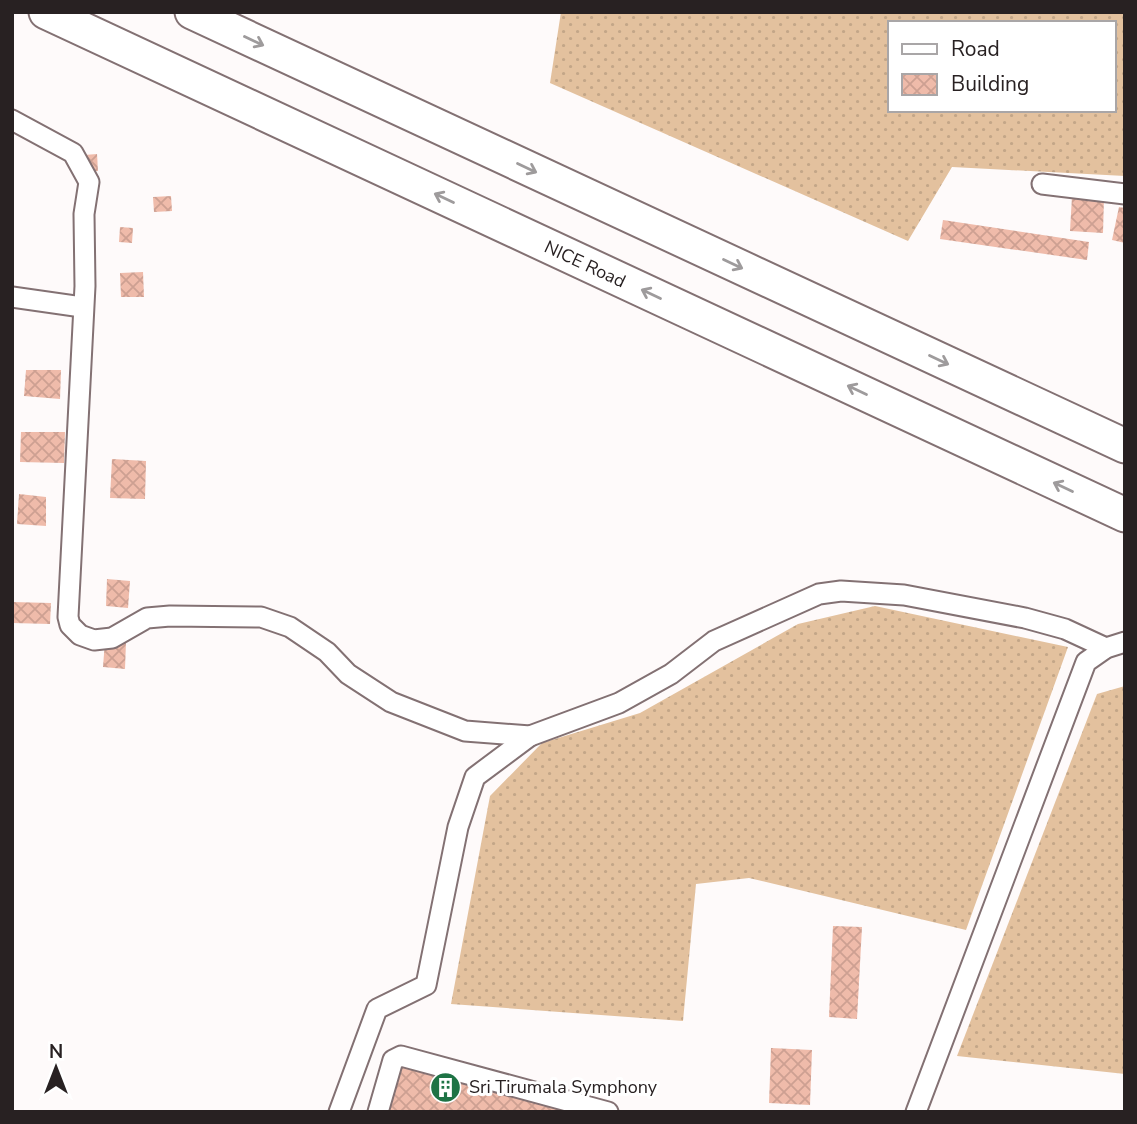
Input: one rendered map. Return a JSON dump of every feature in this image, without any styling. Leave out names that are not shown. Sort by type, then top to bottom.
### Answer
[{"type":"highway","name":"NICE Road","points":[[46,12],[1125,515]]},
{"type":"highway","points":[[192,12],[1125,446]]},
{"type":"street","points":[[12,120],[73,153],[89,182],[84,215],[85,286],[68,617],[70,625],[80,635],[94,640],[112,638],[147,618],[261,617],[290,627],[327,652],[348,674],[391,702],[465,731],[530,736]]},
{"type":"street","points":[[1042,184],[1125,194]]},
{"type":"street","points":[[12,297],[82,307]]},
{"type":"street","points":[[339,1112],[377,1009],[426,985],[458,827],[475,777],[530,736],[619,703],[671,674],[715,641],[819,594],[866,591],[917,598],[1025,618],[1116,645]]},
{"type":"street","points":[[916,1112],[1086,662],[1116,645]]},
{"type":"street","points":[[377,1112],[393,1060],[401,1056],[608,1112]]},
{"type":"shaded area","points":[[561,12],[1125,12],[1125,176],[952,167],[908,241],[550,83]]},
{"type":"shaded area","points":[[875,606],[1068,647],[966,930],[749,878],[696,884],[683,1021],[451,1004],[490,796],[542,743],[640,713],[798,624]]},
{"type":"shaded area","points":[[1125,686],[1125,1074],[957,1056],[1097,694]]},
{"type":"building","points":[[97,154],[98,171],[84,172],[84,155]]},
{"type":"building","points":[[171,196],[172,211],[154,212],[153,197]]},
{"type":"building","points":[[1072,196],[1104,197],[1103,233],[1070,231]]},
{"type":"building","points":[[1119,207],[1125,208],[1125,243],[1112,240]]},
{"type":"building","points":[[943,220],[1089,242],[1087,260],[940,239]]},
{"type":"building","points":[[120,227],[133,228],[132,243],[119,242]]},
{"type":"building","points":[[143,272],[144,297],[121,297],[120,273]]},
{"type":"building","points":[[26,370],[61,370],[60,399],[24,396]]},
{"type":"building","points":[[21,432],[65,432],[64,463],[20,462]]},
{"type":"building","points":[[112,459],[146,461],[145,499],[110,498]]},
{"type":"building","points":[[19,494],[46,497],[46,526],[17,524]]},
{"type":"building","points":[[107,579],[130,581],[128,608],[106,606]]},
{"type":"building","points":[[12,602],[51,603],[50,624],[12,623]]},
{"type":"building","points":[[105,641],[126,642],[125,669],[103,667]]},
{"type":"building","points":[[833,926],[862,927],[857,1019],[829,1017]]},
{"type":"building","points":[[771,1048],[812,1050],[810,1105],[769,1103]]},
{"type":"building","name":"Sri Tirumala Symphony","points":[[403,1063],[586,1112],[389,1112]]},
{"type":"place","name":"Sri Tirumala Symphony","points":[[446,1087]]}]
